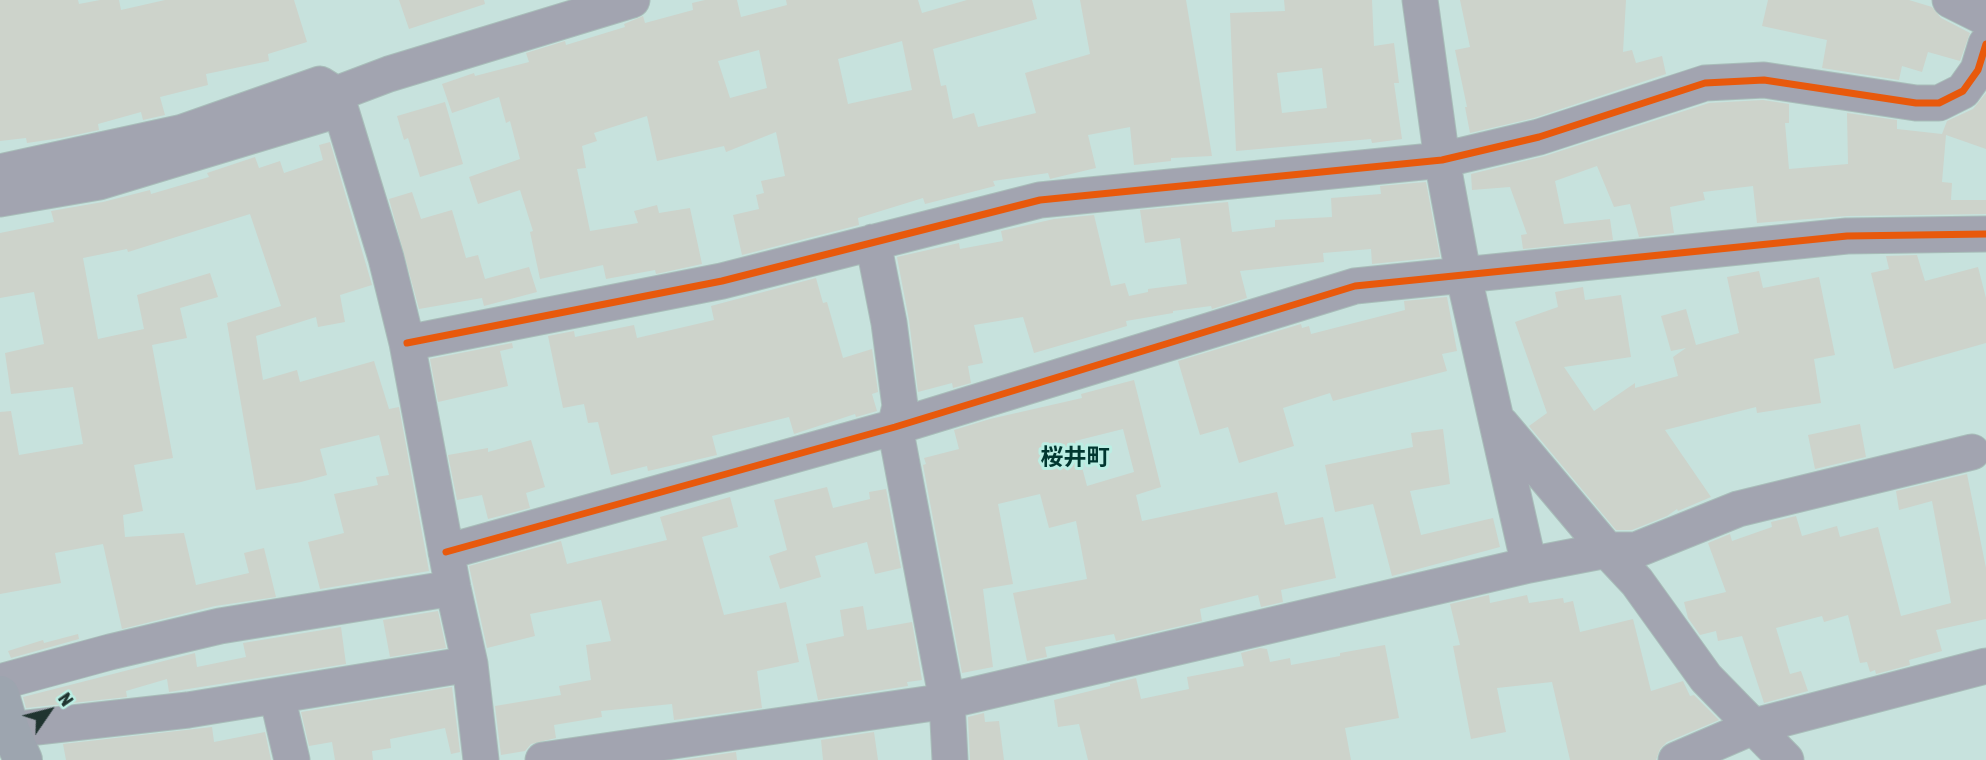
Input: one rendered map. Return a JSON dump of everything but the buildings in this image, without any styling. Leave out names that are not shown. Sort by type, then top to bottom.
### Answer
[{"type":"street","points":[[0,199],[99,182],[324,114],[336,94],[389,74],[632,0]]},
{"type":"street","points":[[1420,0],[1441,160],[1463,273],[1529,565]]},
{"type":"street","points":[[1950,0],[1986,18]]},
{"type":"street","points":[[407,343],[722,281],[1040,200],[1441,160],[1539,137],[1705,83],[1764,80],[1916,103],[1939,103],[1963,91],[1978,70],[1986,44]]},
{"type":"street","points":[[0,172],[183,132],[320,84],[336,94],[386,258],[407,343],[470,664],[481,760]]},
{"type":"street","points":[[446,552],[895,427],[1355,286],[1847,236],[1986,234]]},
{"type":"street","points":[[873,242],[889,323],[900,406],[895,427],[947,701],[950,760]]},
{"type":"street","points":[[1496,419],[1607,551],[1637,582],[1706,678],[1786,760]]},
{"type":"street","points":[[543,760],[645,753],[947,701],[1529,565],[1607,551],[1636,550],[1738,509],[1972,453]]},
{"type":"street","points":[[0,682],[220,626],[453,588]]},
{"type":"street","points":[[8,730],[188,710],[470,664]]},
{"type":"street","points":[[1676,760],[1755,726],[1986,666]]},
{"type":"street","points":[[277,696],[292,760]]},
{"type":"cycle path","points":[[407,343],[722,281],[1040,200],[1442,160],[1539,137],[1705,83],[1764,80],[1916,103],[1939,103],[1963,91],[1978,70],[1986,44]]},
{"type":"cycle path","points":[[446,552],[895,427],[1355,286],[1847,236],[1986,234]]},
{"type":"district","name":"桜井町","points":[[1075,458]]}]
